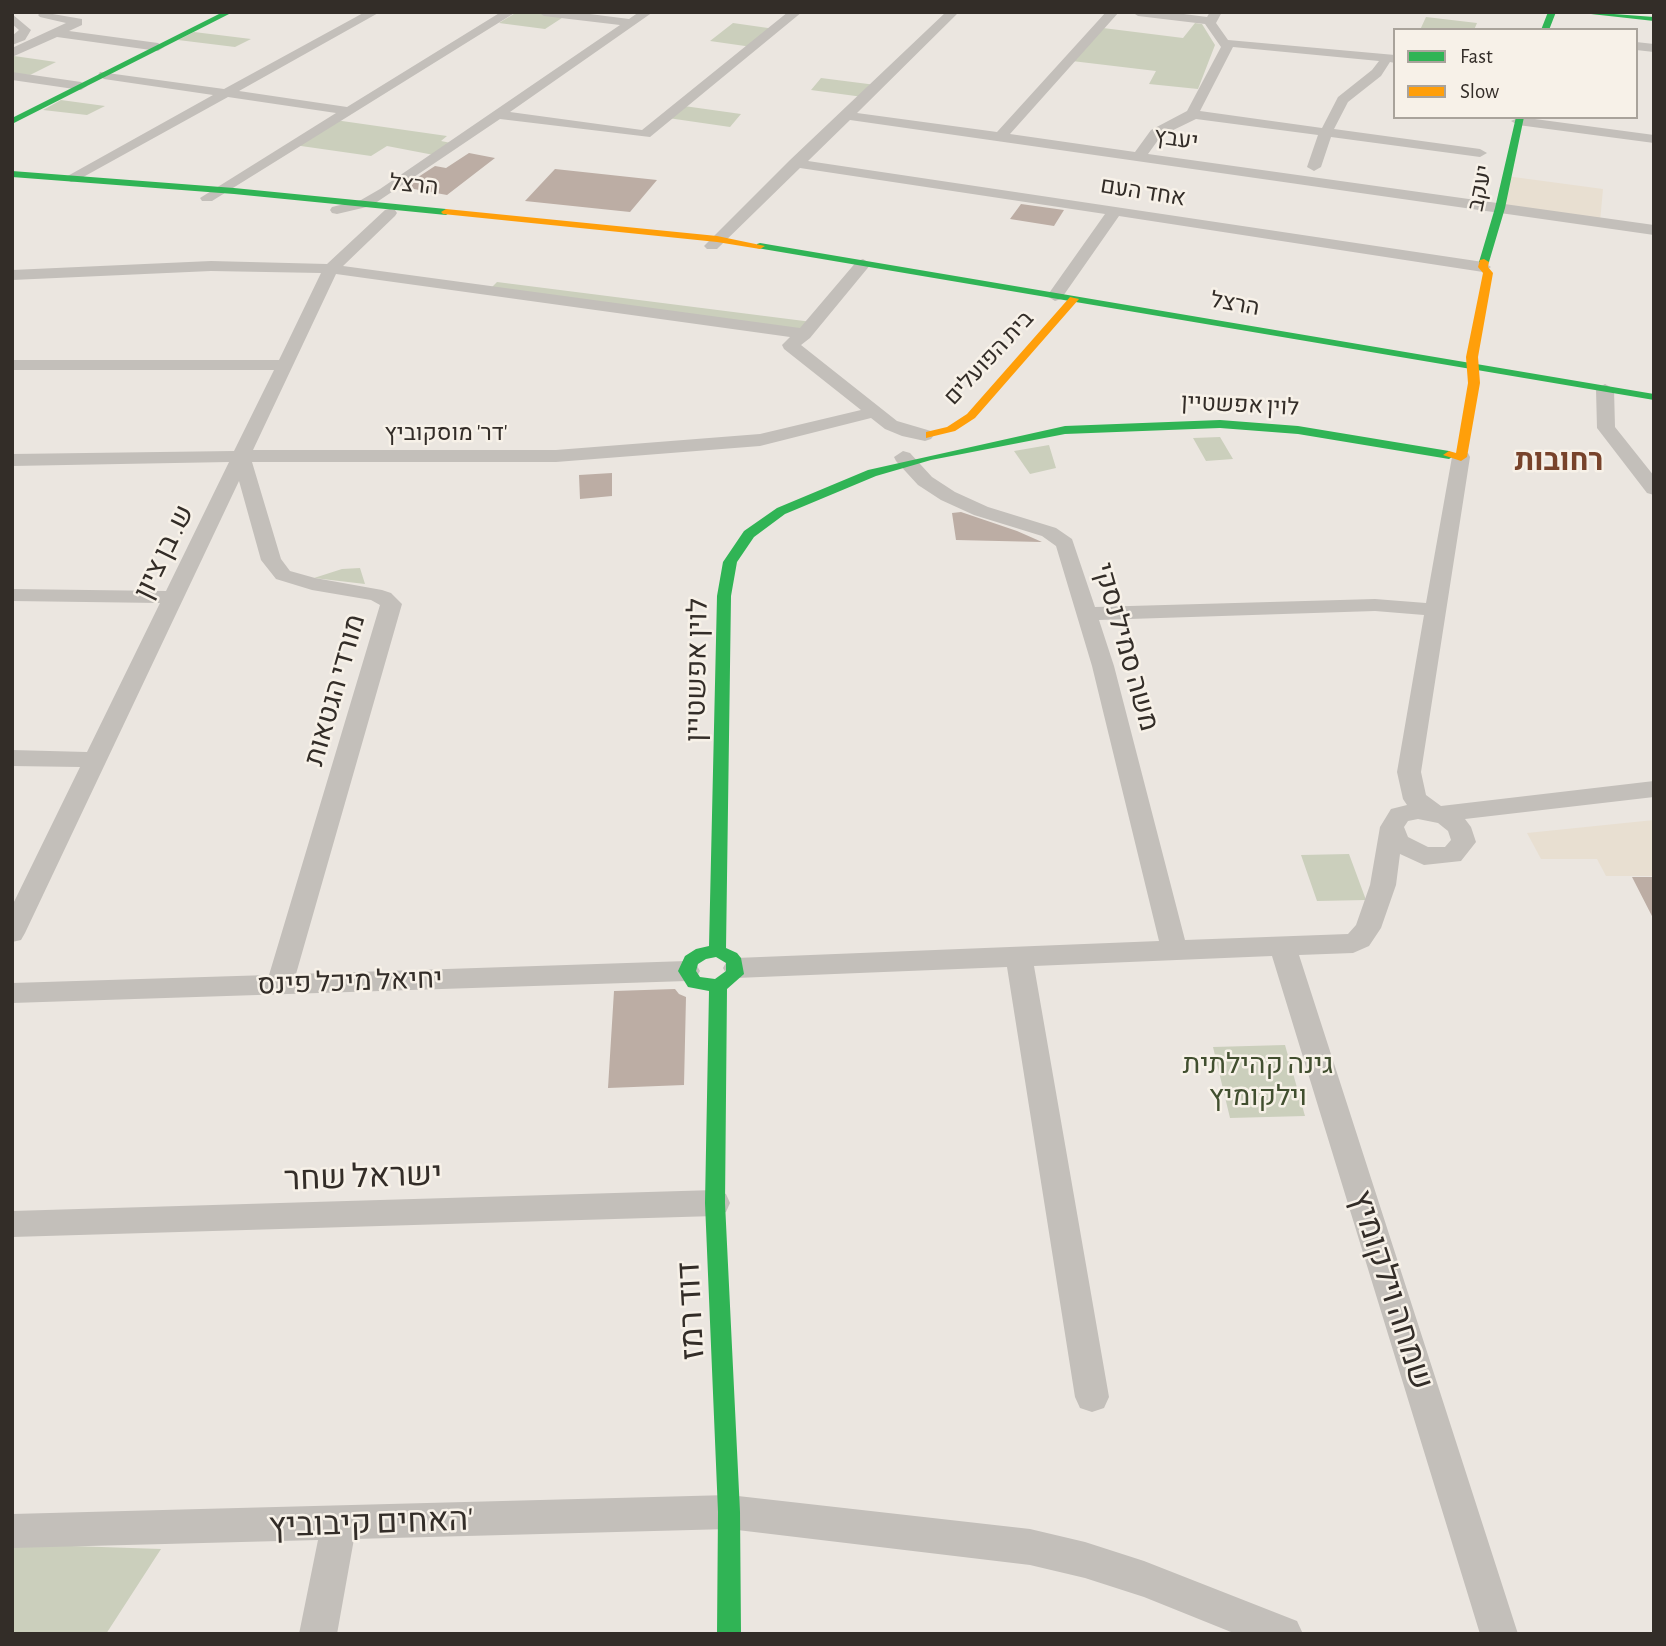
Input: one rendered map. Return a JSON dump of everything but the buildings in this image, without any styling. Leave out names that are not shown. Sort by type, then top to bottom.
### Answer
[{"type":"street","points":[[12,121],[229,12]]},
{"type":"street","points":[[71,178],[374,12]]},
{"type":"street","points":[[220,195],[287,157],[350,111],[510,12]]},
{"type":"street","points":[[544,12],[631,23]]},
{"type":"street","points":[[337,210],[366,203],[385,192],[647,12]]},
{"type":"street","points":[[499,114],[642,135],[684,106],[796,12]]},
{"type":"street","points":[[714,242],[953,12]]},
{"type":"street","points":[[1000,137],[1112,12]]},
{"type":"street","points":[[1138,12],[1213,17],[1226,43],[1225,54],[1191,114],[1156,133],[1138,156]]},
{"type":"street","points":[[1591,12],[1654,17]]},
{"type":"street","points":[[1627,12],[1654,17]]},
{"type":"street","points":[[12,52],[78,22],[46,14]]},
{"type":"street","points":[[12,17],[25,30],[20,37],[12,41]]},
{"type":"street","points":[[56,33],[159,47]]},
{"type":"street","points":[[1226,43],[1391,58]]},
{"type":"street","points":[[1314,167],[1326,132],[1343,100],[1375,75],[1391,58]]},
{"type":"street","points":[[104,75],[350,111]]},
{"type":"street","points":[[12,76],[81,86]]},
{"type":"street","name":"יעבץ","points":[[846,114],[1654,230]]},
{"type":"street","points":[[1191,114],[1480,153]]},
{"type":"street","points":[[1519,119],[1654,139]]},
{"type":"street","name":"יעקב","points":[[1466,298],[1473,272],[1483,267],[1500,208],[1519,119]]},
{"type":"street","name":"אחד העם","points":[[795,163],[1483,267]]},
{"type":"street","name":"הרצל","points":[[12,173],[337,210],[393,209]]},
{"type":"street","name":"הרצל","points":[[12,181],[366,203],[393,209],[714,242],[1453,357],[1471,366],[1654,397]]},
{"type":"street","points":[[385,192],[393,209]]},
{"type":"street","name":"ש. בן ציון","points":[[12,933],[331,269],[393,209]]},
{"type":"street","points":[[1055,296],[1115,211]]},
{"type":"street","points":[[863,264],[790,345],[891,425],[908,432],[942,437],[949,446],[944,453],[912,456],[891,425]]},
{"type":"street","points":[[12,275],[211,266],[331,269],[460,285],[487,292],[809,327]]},
{"type":"street","name":"יעקב","points":[[1471,366],[1489,273],[1483,267]]},
{"type":"street","name":"בית הפועלים","points":[[912,456],[911,438],[957,426],[976,411],[1074,299]]},
{"type":"street","points":[[12,365],[285,365]]},
{"type":"street","points":[[1464,839],[1459,827],[1415,799],[1409,772],[1474,383],[1471,366]]},
{"type":"street","points":[[1605,389],[1606,428],[1654,489]]},
{"type":"street","points":[[976,411],[975,422],[981,430],[1014,440]]},
{"type":"street","name":"דר' מוסקוביץ'","points":[[12,460],[241,456],[556,456],[760,440],[875,412]]},
{"type":"street","name":"לוין אפשטיין","points":[[723,968],[724,596],[730,562],[750,534],[773,517],[801,501],[872,473],[892,461],[1074,430],[1220,424],[1282,428],[1461,457]]},
{"type":"street","name":"מורדי הגטאות","points":[[241,456],[271,560],[283,575],[312,584],[375,594],[384,597],[391,604],[281,984]]},
{"type":"street","name":"משה סמילנסקי","points":[[912,456],[936,489],[963,504],[1061,539],[1066,546],[1103,666],[1174,950]]},
{"type":"street","points":[[12,594],[173,597]]},
{"type":"street","points":[[1087,614],[1376,606],[1436,610]]},
{"type":"street","points":[[12,758],[96,760]]},
{"type":"street","points":[[723,968],[701,985],[694,982],[687,971],[696,956],[723,968],[1346,944],[1360,939],[1368,928],[1383,885],[1394,821],[1408,812],[1437,814],[1654,789]]},
{"type":"street","points":[[1383,885],[1390,875],[1407,861],[1456,853],[1463,846],[1469,831],[1489,823],[1654,803]]},
{"type":"street","points":[[1392,827],[1394,835],[1405,848],[1434,858]]},
{"type":"street","name":"שמחה וילקומיץ","points":[[1283,947],[1499,1634]]},
{"type":"street","points":[[1019,958],[1092,1397]]},
{"type":"street","name":"דוד רמז","points":[[723,968],[715,1203],[729,1513],[729,1634]]},
{"type":"street","name":"יחיאל מיכל פינס","points":[[12,993],[687,971]]},
{"type":"street","name":"ישראל שחר","points":[[12,1224],[715,1203]]},
{"type":"street","name":"האחים קיבוביץ'","points":[[12,1531],[729,1513],[1030,1547],[1085,1560],[1143,1579],[1284,1634]]},
{"type":"street","points":[[318,1634],[339,1524]]},
{"type":"green space","points":[[517,12],[565,16],[545,29],[499,23]]},
{"type":"green space","points":[[1426,17],[1477,23],[1475,28],[1421,28]]},
{"type":"green space","points":[[733,23],[775,29],[752,47],[710,41]]},
{"type":"green space","points":[[1195,23],[1202,24],[1215,45],[1198,89],[1149,84],[1156,71],[1072,61],[1103,28],[1183,38]]},
{"type":"green space","points":[[194,32],[251,39],[235,47],[178,40]]},
{"type":"green space","points":[[12,57],[56,62],[30,75],[12,73]]},
{"type":"green space","points":[[821,78],[876,85],[863,97],[811,90]]},
{"type":"green space","points":[[61,100],[105,106],[87,115],[43,110]]},
{"type":"green space","points":[[684,106],[741,114],[730,127],[668,118]]},
{"type":"green space","points":[[335,120],[447,136],[441,141],[456,144],[439,156],[387,146],[371,156],[294,145]]},
{"type":"green space","points":[[497,282],[812,322],[804,332],[488,291]]},
{"type":"green space","points":[[1220,437],[1233,459],[1206,461],[1193,438]]},
{"type":"green space","points":[[1049,445],[1056,468],[1030,474],[1014,451]]},
{"type":"green space","points":[[360,568],[365,584],[314,578],[342,569]]},
{"type":"green space","points":[[1349,854],[1366,900],[1317,901],[1301,855]]},
{"type":"green space","name":"גינה קהילתית וילקומיץ","points":[[1285,1045],[1305,1116],[1230,1118],[1213,1047]]},
{"type":"green space","points":[[12,1544],[161,1549],[106,1634],[12,1634]]},
{"type":"shaded area","points":[[1506,176],[1603,189],[1600,222],[1500,208]]},
{"type":"shaded area","points":[[1654,820],[1654,876],[1606,876],[1597,859],[1541,859],[1527,833]]},
{"type":"traffic: fast","points":[[12,121],[229,12]]},
{"type":"traffic: fast","points":[[1546,28],[1552,12]]},
{"type":"traffic: fast","points":[[1591,12],[1654,19]]},
{"type":"traffic: fast","points":[[1484,262],[1500,208],[1520,119]]},
{"type":"traffic: fast","points":[[12,174],[234,191],[446,212]]},
{"type":"traffic: fast","points":[[760,246],[1654,397]]},
{"type":"traffic: fast","points":[[935,458],[1065,430],[1220,424],[1298,430],[1449,455]]},
{"type":"traffic: fast","points":[[717,951],[724,596],[730,562],[749,534],[781,511],[872,473],[925,460]]},
{"type":"traffic: fast","points":[[717,951],[731,957],[735,962],[735,974],[718,986],[694,982],[687,971],[691,960],[702,953],[717,951]]},
{"type":"traffic: fast","points":[[718,986],[715,1203],[729,1512],[729,1634]]},
{"type":"traffic: slow","points":[[446,212],[717,239],[760,246]]},
{"type":"traffic: slow","points":[[1449,455],[1461,457],[1474,383],[1472,357],[1488,273],[1483,267],[1484,262]]},
{"type":"traffic: slow","points":[[930,435],[951,429],[971,416],[1074,299]]},
{"type":"district","name":"רחובות","points":[[1559,461]]}]
